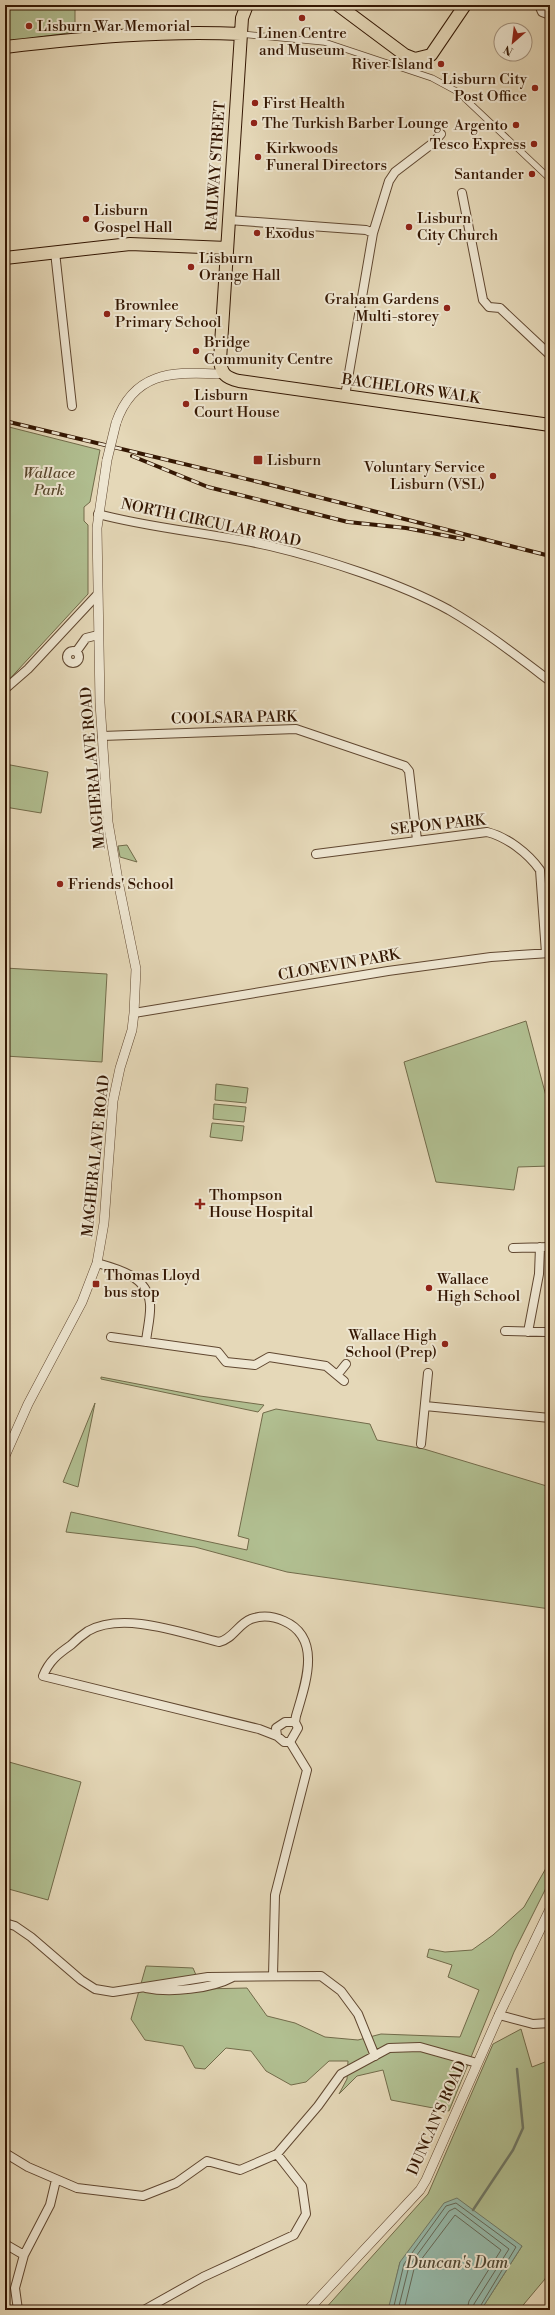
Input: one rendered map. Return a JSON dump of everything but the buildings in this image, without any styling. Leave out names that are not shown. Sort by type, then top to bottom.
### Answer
[{"type":"main road","name":"RAILWAY STREET","points":[[222,372],[220,360],[228,220],[242,18],[247,5]]},
{"type":"main road","points":[[338,5],[405,55],[415,58],[427,57],[431,55],[465,5]]},
{"type":"main road","points":[[221,32],[242,18]]},
{"type":"main road","points":[[5,47],[98,36],[221,32],[241,34]]},
{"type":"main road","points":[[5,258],[130,244],[227,248]]},
{"type":"main road","name":"BACHELORS WALK","points":[[222,372],[230,379],[239,381],[550,425]]},
{"type":"street","points":[[539,5],[542,12],[550,15]]},
{"type":"street","points":[[241,34],[324,42],[425,75],[458,92],[550,179]]},
{"type":"street","points":[[345,396],[373,233],[389,181],[395,172],[433,143],[441,134]]},
{"type":"street","points":[[462,193],[483,300],[489,307],[500,308],[550,355]]},
{"type":"street","points":[[228,220],[366,230],[373,233]]},
{"type":"street","points":[[55,252],[72,406]]},
{"type":"street","name":"MAGHERALAVE ROAD","points":[[5,1456],[28,1404],[82,1302],[97,1263],[104,1224],[113,1101],[120,1068],[132,1030],[134,1013],[136,969],[108,822],[102,736],[97,595],[98,514],[107,460],[120,412],[134,392],[154,378],[174,373],[217,374],[222,372]]},
{"type":"street","name":"NORTH CIRCULAR ROAD","points":[[98,514],[270,546],[350,570],[411,593],[448,610],[501,644],[550,681]]},
{"type":"street","points":[[5,689],[28,669],[97,595]]},
{"type":"street","points":[[76,652],[86,638],[98,636]]},
{"type":"street","name":"COOLSARA PARK","points":[[102,736],[303,730],[405,766],[409,771],[417,840]]},
{"type":"street","name":"SEPON PARK","points":[[316,854],[486,832],[501,836],[535,864],[540,870],[548,953]]},
{"type":"street","name":"CLONEVIN PARK","points":[[134,1013],[388,971],[491,957],[548,953]]},
{"type":"street","points":[[513,1248],[550,1246]]},
{"type":"street","points":[[528,1332],[539,1274],[540,1247]]},
{"type":"street","points":[[97,1263],[120,1270],[139,1281],[146,1290],[150,1304],[146,1342]]},
{"type":"street","points":[[505,1331],[546,1332]]},
{"type":"street","points":[[111,1337],[218,1352],[226,1362],[255,1365],[269,1357],[326,1366],[344,1380]]},
{"type":"street","points":[[338,1374],[346,1364]]},
{"type":"street","points":[[421,1444],[428,1373]]},
{"type":"street","points":[[425,1406],[550,1418]]},
{"type":"street","points":[[274,1617],[299,1630],[305,1640],[308,1672],[295,1722],[298,1728],[290,1742],[284,1742],[277,1736],[259,1728],[43,1676],[47,1664],[54,1657],[88,1631],[105,1625],[122,1622],[150,1626],[219,1642],[227,1640],[250,1620],[274,1617]]},
{"type":"street","points":[[277,1736],[275,1731],[281,1724],[295,1722]]},
{"type":"street","points":[[273,1975],[275,1895],[308,1770],[290,1742]]},
{"type":"street","name":"DUNCAN'S ROAD","points":[[308,2310],[420,2190],[433,2166],[499,2015],[550,1909]]},
{"type":"street","points":[[5,1923],[15,1926],[26,1934],[81,1980],[96,1989],[113,1992],[208,1977],[273,1975],[321,1976],[341,1991],[358,2014],[375,2056]]},
{"type":"street","points":[[499,2015],[532,2024],[550,2024]]},
{"type":"street","points":[[5,2153],[56,2180],[92,2191],[143,2196],[176,2183],[207,2161],[240,2170],[277,2154],[318,2106],[341,2074],[389,2048],[420,2047],[477,2063]]},
{"type":"street","points":[[144,2310],[203,2277],[294,2235],[306,2214],[302,2186],[277,2154]]},
{"type":"street","points":[[18,2310],[14,2288],[24,2254],[50,2205],[56,2180]]},
{"type":"street","points":[[5,2244],[24,2254]]},
{"type":"green space","points":[[5,5],[75,5],[75,32],[5,42]]},
{"type":"green space","name":"Wallace Park","points":[[5,426],[100,450],[90,502],[84,507],[84,521],[88,525],[88,594],[5,684]]},
{"type":"green space","points":[[5,764],[48,772],[41,813],[5,807]]},
{"type":"green space","points":[[127,845],[137,862],[120,857],[118,846]]},
{"type":"green space","points":[[5,968],[107,974],[102,1062],[5,1056]]},
{"type":"green space","points":[[526,1021],[550,1111],[550,1166],[518,1167],[514,1190],[436,1182],[404,1062]]},
{"type":"green space","points":[[216,1084],[248,1088],[246,1103],[215,1100]]},
{"type":"green space","points":[[214,1104],[246,1107],[244,1122],[213,1119]]},
{"type":"green space","points":[[212,1123],[244,1126],[242,1141],[210,1137]]},
{"type":"green space","points":[[101,1377],[200,1396],[264,1405],[258,1412],[101,1379]]},
{"type":"green space","points":[[95,1403],[78,1487],[63,1482]]},
{"type":"green space","points":[[276,1409],[370,1424],[377,1440],[424,1449],[550,1487],[550,1609],[287,1572],[195,1547],[66,1532],[71,1512],[247,1550],[249,1539],[238,1536],[263,1413]]},
{"type":"green space","points":[[9,1762],[81,1782],[48,1900],[5,1888],[5,1775]]},
{"type":"green space","points":[[550,1861],[550,1880],[514,1952],[449,2111],[391,2100],[383,2070],[357,2076],[339,2094],[347,2079],[348,2061],[329,2061],[306,2082],[291,2085],[266,2071],[251,2051],[226,2048],[205,2069],[195,2068],[183,2046],[145,2040],[131,2019],[146,1966],[193,1968],[202,1989],[247,1988],[267,2016],[295,2023],[325,2037],[358,2040],[381,2034],[460,2037],[479,1990],[448,1977],[452,1965],[427,1957],[429,1949],[445,1952],[472,1950],[493,1935],[524,1907]]},
{"type":"green space","points":[[521,2029],[532,2067],[550,2060],[550,2268],[545,2279],[519,2310],[481,2310],[522,2246],[400,2262],[389,2310],[324,2310],[428,2194],[493,2044]]},
{"type":"water","name":"Duncan's Dam","points":[[457,2198],[522,2246],[481,2310],[388,2310],[400,2262],[444,2203]]},
{"type":"waterway","points":[[473,2210],[513,2150],[523,2128],[517,2069]]},
{"type":"railway","points":[[5,421],[263,483],[550,556]]},
{"type":"railway","points":[[132,456],[208,487],[348,522],[406,528],[463,539]]},
{"type":"place","name":"Linen Centre and Museum","points":[[302,18]]},
{"type":"place","name":"Lisburn War Memorial","points":[[29,26]]},
{"type":"place","name":"River Island","points":[[441,64]]},
{"type":"place","name":"Lisburn City Post Office","points":[[535,88]]},
{"type":"place","name":"First Health","points":[[255,103]]},
{"type":"place","name":"The Turkish Barber Lounge","points":[[254,123]]},
{"type":"place","name":"Argento","points":[[516,125]]},
{"type":"place","name":"Tesco Express","points":[[534,144]]},
{"type":"place","name":"Kirkwoods Funeral Directors","points":[[258,157]]},
{"type":"place","name":"Santander","points":[[532,174]]},
{"type":"place","name":"Lisburn Gospel Hall","points":[[86,219]]},
{"type":"place","name":"Lisburn City Church","points":[[409,227]]},
{"type":"place","name":"Exodus","points":[[257,233]]},
{"type":"place","name":"Lisburn Orange Hall","points":[[191,267]]},
{"type":"place","name":"Graham Gardens Multi-storey","points":[[447,308]]},
{"type":"place","name":"Brownlee Primary School","points":[[107,314]]},
{"type":"place","name":"Bridge Community Centre","points":[[196,351]]},
{"type":"place","name":"Lisburn Court House","points":[[186,404]]},
{"type":"place","name":"Lisburn","points":[[258,460]]},
{"type":"place","name":"Voluntary Service Lisburn (VSL)","points":[[493,476]]},
{"type":"place","name":"Friends' School","points":[[60,884]]},
{"type":"place","name":"Thompson House Hospital","points":[[200,1204]]},
{"type":"place","name":"Thomas Lloyd bus stop","points":[[96,1284]]},
{"type":"place","name":"Wallace High School","points":[[429,1288]]},
{"type":"place","name":"Wallace High School (Prep)","points":[[445,1344]]}]
